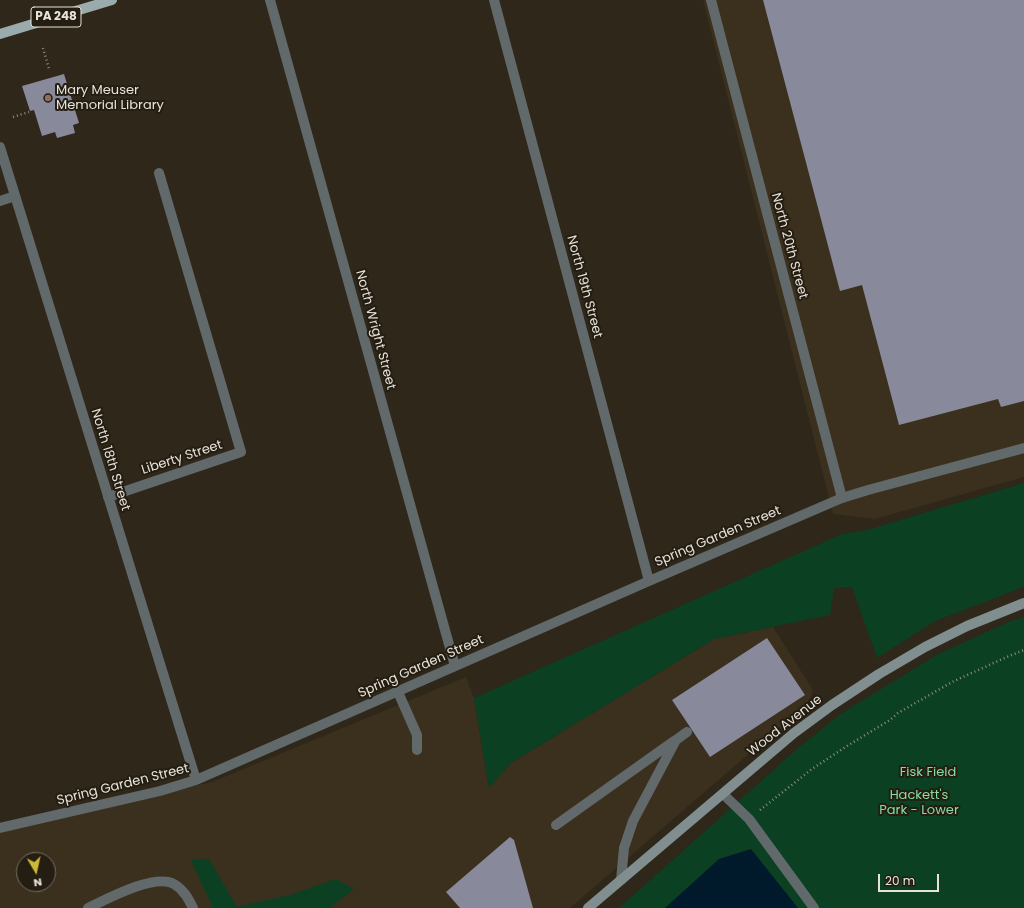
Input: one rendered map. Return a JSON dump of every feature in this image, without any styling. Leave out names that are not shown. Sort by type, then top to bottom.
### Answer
[{"type":"main road","name":"PA 248","points":[[0,34],[112,0]]},
{"type":"main road","name":"Wood Avenue","points":[[588,908],[794,733],[832,705],[879,674],[925,647],[967,626],[1024,603]]},
{"type":"street","name":"North Wright Street","points":[[270,0],[455,666]]},
{"type":"street","name":"North 19th Street","points":[[494,0],[649,581]]},
{"type":"street","name":"North 20th Street","points":[[711,0],[842,498]]},
{"type":"street","name":"North 18th Street","points":[[0,147],[196,780]]},
{"type":"street","name":"Liberty Street","points":[[108,497],[241,452],[159,173]]},
{"type":"street","points":[[0,201],[15,196]]},
{"type":"street","name":"Spring Garden Street","points":[[0,828],[160,791],[196,780],[842,498],[1024,448]]},
{"type":"street","points":[[398,692],[416,735],[417,750]]},
{"type":"street","points":[[556,825],[687,732]]},
{"type":"street","points":[[621,880],[624,848],[633,821],[676,740]]},
{"type":"street","points":[[723,794],[749,819],[814,908]]},
{"type":"street","points":[[88,908],[125,891],[156,881],[173,884],[185,893],[193,908]]},
{"type":"path","points":[[43,48],[50,68]]},
{"type":"path","points":[[14,117],[29,112]]},
{"type":"path","points":[[749,819],[812,768],[890,720],[898,713],[966,676],[1024,650]]},
{"type":"shaded area","points":[[703,0],[1024,0],[1024,477],[875,519],[833,514]]},
{"type":"shaded area","points":[[773,627],[813,690],[809,702],[570,908],[0,908],[0,829],[212,782],[466,677],[474,698],[489,787],[511,763],[714,639]]},
{"type":"green space","points":[[1024,483],[1024,587],[935,621],[877,658],[852,587],[834,588],[830,615],[714,639],[511,763],[489,788],[474,698],[842,534],[867,530]]},
{"type":"green space","name":"Fisk Field","points":[[1024,617],[1024,908],[619,908],[797,749],[842,713],[938,654],[1011,621]]},
{"type":"green space","points":[[209,859],[237,907],[290,895],[336,879],[354,889],[330,908],[213,908],[191,860]]},
{"type":"water","points":[[751,849],[798,908],[665,908],[719,859]]},
{"type":"building","points":[[763,0],[1024,0],[1024,401],[1001,407],[998,399],[899,425],[862,285],[840,291]]},
{"type":"building","name":"Mary Meuser Memorial Library","points":[[64,74],[79,123],[73,125],[75,133],[57,138],[55,132],[42,136],[34,110],[30,111],[22,86]]},
{"type":"building","points":[[767,638],[805,695],[710,757],[672,700]]},
{"type":"building","points":[[510,837],[514,840],[533,908],[460,908],[446,892]]},
{"type":"place","name":"Mary Meuser Memorial Library","points":[[48,98]]},
{"type":"park label","name":"Hackett's Park - Lower","points":[[919,804]]}]
